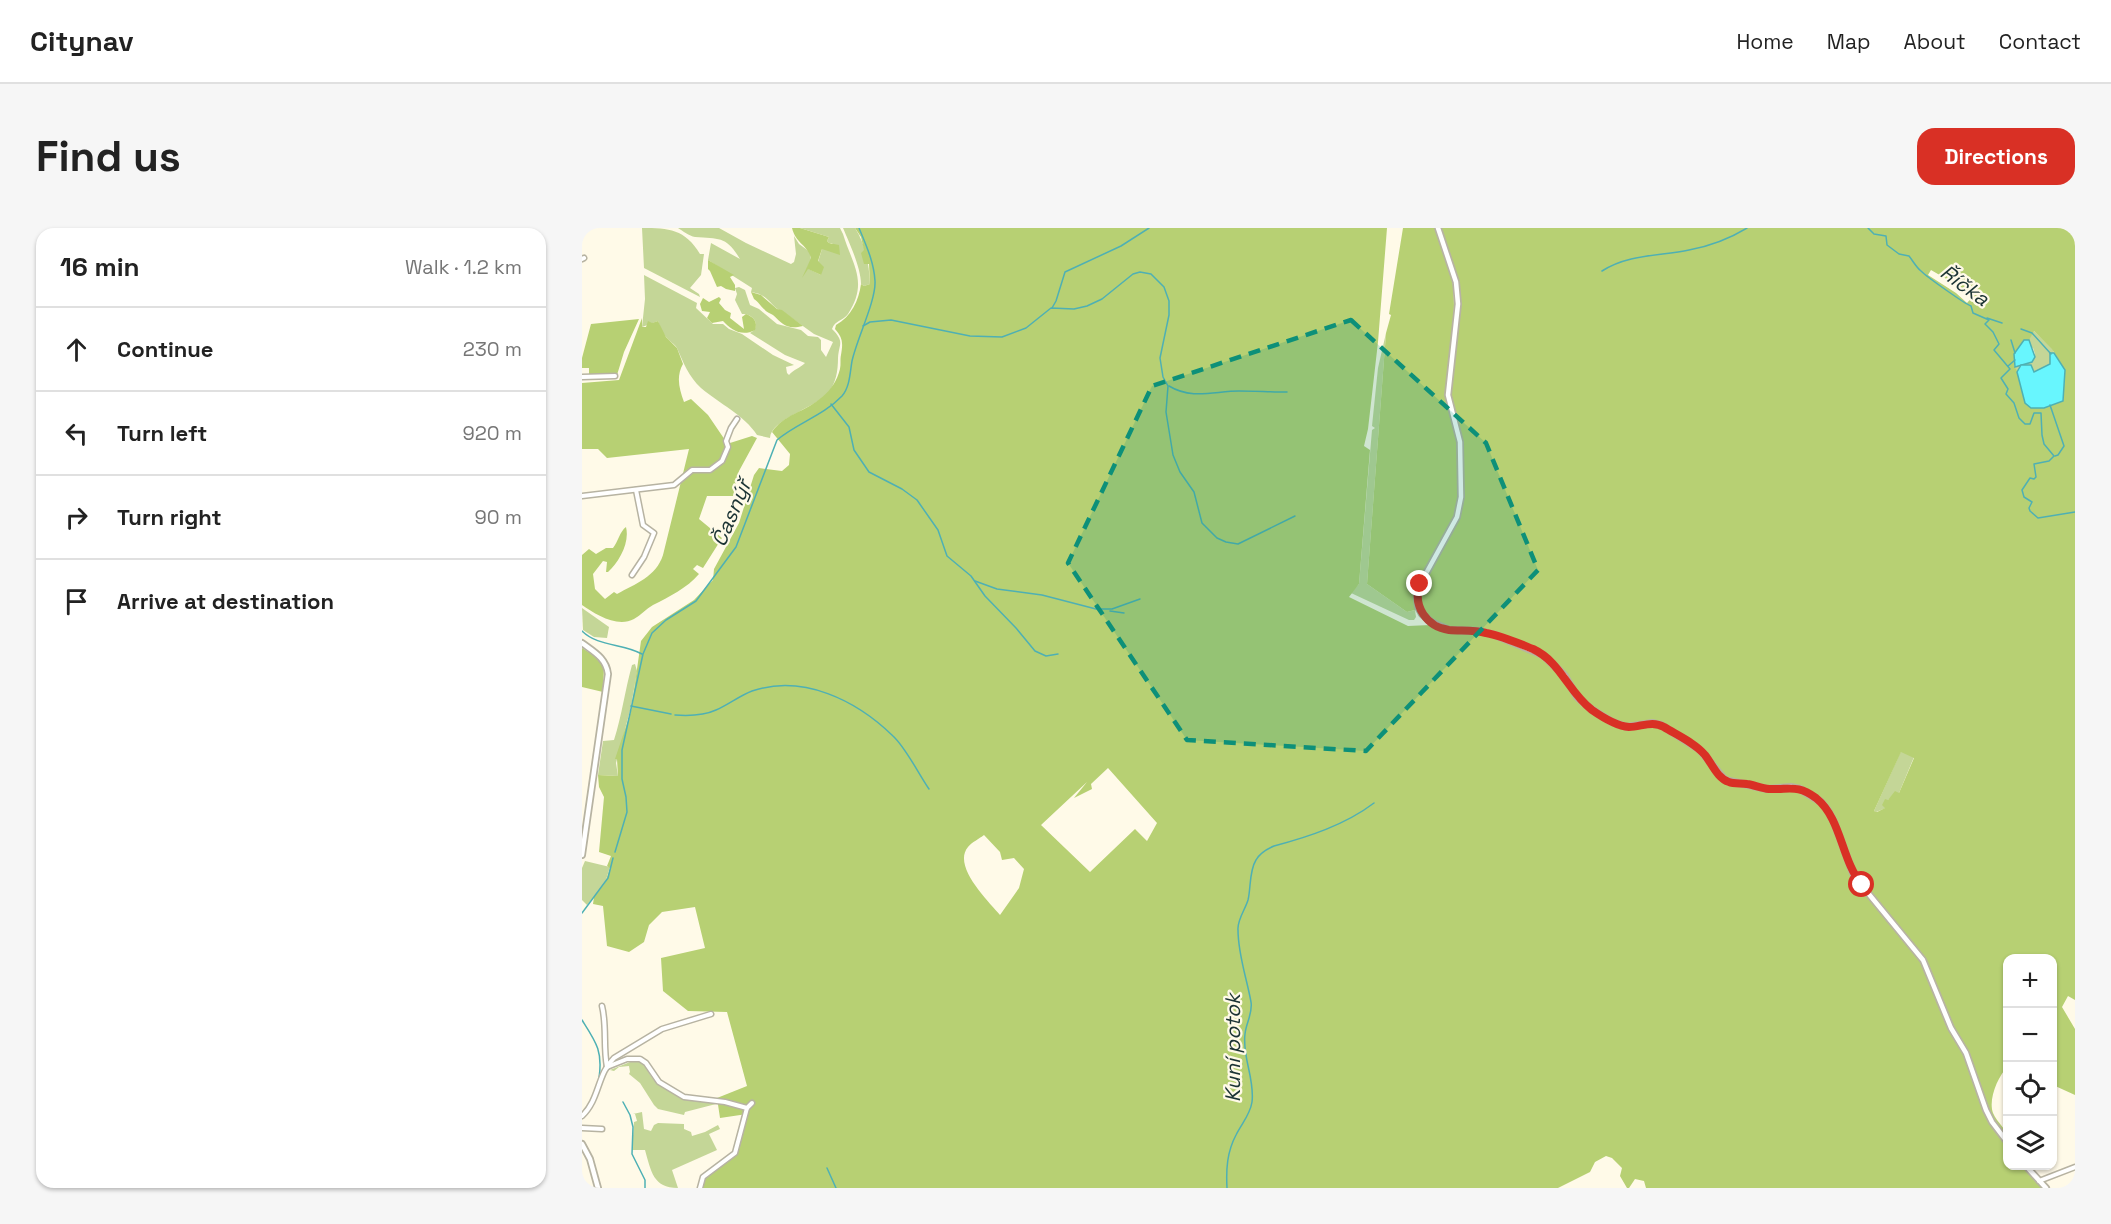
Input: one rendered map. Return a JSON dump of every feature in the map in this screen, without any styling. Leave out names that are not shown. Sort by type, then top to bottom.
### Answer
[{"type":"main road","points":[[1438,228],[1454,275],[1458,304],[1448,395],[1460,442],[1461,497],[1457,517],[1418,588],[1417,600],[1421,612],[1431,622],[1443,628],[1495,635],[1543,655],[1564,676],[1577,697],[1591,709],[1612,722],[1627,727],[1653,723],[1661,725],[1700,750],[1725,780],[1767,789],[1791,787],[1800,789],[1821,802],[1834,822],[1854,876],[1923,960],[1951,1028],[1966,1053],[1986,1110],[2003,1137]]},
{"type":"main road","points":[[582,643],[601,658],[608,674],[582,855]]},
{"type":"main road","points":[[582,1144],[590,1159],[598,1188]]},
{"type":"main road","points":[[2029,1170],[2046,1188]]},
{"type":"street","points":[[582,377],[615,376]]},
{"type":"street","points":[[582,496],[674,485],[692,470],[710,470],[722,461],[726,454],[728,447],[726,441],[737,420]]},
{"type":"street","points":[[632,575],[644,557],[654,533],[643,525],[636,490]]},
{"type":"street","points":[[602,1006],[606,1032],[604,1051],[607,1067]]},
{"type":"street","points":[[582,1116],[595,1100],[607,1067],[618,1055],[662,1029],[711,1014]]},
{"type":"street","points":[[607,1067],[627,1059],[640,1059],[646,1063],[659,1082],[684,1097],[726,1102],[747,1108]]},
{"type":"street","points":[[700,1188],[703,1177],[735,1153],[747,1108],[752,1103]]},
{"type":"street","points":[[582,1128],[602,1129]]},
{"type":"street","points":[[2039,1181],[2075,1167]]},
{"type":"highlighted area","points":[[1351,320],[1486,443],[1538,570],[1366,751],[1187,740],[1068,563],[1152,386]]},
{"type":"green space","points":[[642,228],[676,232],[688,239],[700,254],[704,254],[701,275],[690,288],[700,297],[644,268]]},
{"type":"green space","points":[[678,228],[719,228],[791,264],[796,254],[794,236],[799,244],[810,252],[811,260],[807,268],[821,275],[818,262],[822,249],[833,243],[827,241],[829,237],[800,228],[840,228],[843,234],[857,273],[858,283],[854,303],[848,314],[832,329],[839,337],[840,343],[835,381],[822,398],[778,425],[772,431],[770,438],[757,435],[739,416],[697,384],[677,348],[664,334],[658,321],[642,327],[645,299],[644,275],[697,303],[696,308],[713,324],[723,324],[773,355],[794,365],[786,367],[789,375],[805,363],[785,355],[750,333],[756,327],[755,321],[750,316],[742,314],[735,300],[737,294],[735,288],[745,290],[750,305],[759,309],[777,324],[801,330],[808,336],[818,337],[821,340],[821,350],[826,357],[833,342],[814,334],[764,297],[751,292],[752,288],[708,260],[711,243],[740,259],[726,242],[688,235]]},
{"type":"green space","points":[[792,228],[800,228],[829,237],[827,241],[829,243],[839,245],[840,255],[822,249],[818,261],[824,267],[821,275],[808,269],[802,278],[811,258]]},
{"type":"green space","points":[[843,228],[855,228],[859,234],[866,255],[870,284],[864,286],[861,284],[857,263]]},
{"type":"green space","points":[[855,228],[1387,228],[1378,342],[1364,446],[1370,450],[1359,584],[1349,597],[1408,626],[1430,625],[1448,632],[1494,637],[1542,657],[1563,677],[1575,698],[1611,724],[1626,729],[1660,727],[1699,752],[1718,777],[1730,785],[1767,791],[1791,789],[1814,800],[1825,810],[1852,877],[1921,961],[1949,1029],[1964,1054],[1984,1111],[2003,1141],[2003,1170],[2026,1170],[2042,1188],[1646,1188],[1644,1181],[1635,1179],[1627,1188],[1620,1176],[1622,1168],[1612,1158],[1606,1156],[1595,1162],[1590,1172],[1558,1188],[702,1188],[703,1179],[737,1153],[747,1114],[720,1118],[717,1098],[747,1086],[727,1012],[688,1011],[663,991],[661,958],[705,948],[695,907],[662,912],[649,925],[644,942],[629,952],[607,946],[603,906],[593,904],[594,897],[605,883],[611,856],[599,852],[604,797],[599,787],[598,775],[618,776],[617,759],[615,759],[631,711],[641,641],[652,627],[694,600],[713,580],[714,569],[739,523],[754,475],[759,468],[782,471],[789,465],[790,454],[772,432],[776,426],[823,397],[833,385],[840,367],[842,344],[840,335],[835,329],[836,325],[853,308],[861,284],[864,286],[870,284],[869,264],[864,264],[861,253],[864,250],[861,237]],"holes":[[[1108,768],[1157,823],[1147,841],[1135,829],[1090,872],[1041,825],[1087,782],[1074,798],[1092,789],[1091,784]],[[984,835],[1000,852],[1002,860],[1014,858],[1024,869],[1019,888],[1000,915],[974,883],[968,873],[964,855],[968,847]]]},
{"type":"green space","points":[[1403,228],[1435,228],[1451,272],[1454,316],[1446,393],[1447,406],[1458,442],[1460,469],[1455,515],[1419,582],[1415,610],[1407,612],[1367,584],[1386,333],[1391,315],[1389,314]]},
{"type":"green space","points":[[1441,228],[2075,228],[2075,1000],[2068,996],[2062,1007],[2075,1029],[2075,1095],[2057,1087],[2057,954],[2003,954],[2003,1072],[1997,1082],[1992,1107],[2003,1133],[1988,1109],[1968,1052],[1953,1027],[1926,959],[1856,875],[1829,807],[1801,786],[1767,787],[1726,778],[1702,748],[1662,723],[1653,721],[1627,724],[1613,720],[1592,707],[1575,691],[1559,666],[1540,650],[1496,632],[1444,626],[1427,617],[1422,611],[1419,595],[1460,518],[1464,498],[1462,441],[1451,395],[1460,304],[1458,282]],"holes":[[[1931,270],[1974,295],[1967,303],[1928,275]],[[2034,331],[2052,349],[2065,370],[2063,401],[2036,407],[2014,365],[2014,354],[2024,340],[2029,340]],[[1901,752],[1914,758],[1899,793],[1895,791],[1888,800],[1885,799],[1882,805],[1885,808],[1874,811]]]},
{"type":"green space","points":[[708,260],[734,275],[730,277],[735,285],[735,291],[721,286],[717,287],[708,269]]},
{"type":"green space","points":[[751,292],[761,295],[803,326],[789,327],[782,323],[754,299]]},
{"type":"green space","points":[[719,297],[721,299],[719,303],[731,313],[730,318],[744,329],[742,317],[749,315],[756,322],[755,330],[741,333],[733,330],[723,321],[712,323],[707,318],[710,312],[702,311],[700,304],[703,298],[709,302]]},
{"type":"green space","points":[[642,318],[642,327],[646,327],[648,321],[652,323],[658,321],[666,337],[677,348],[683,364],[679,383],[684,402],[691,399],[708,415],[725,440],[730,443],[752,436],[757,438],[739,471],[733,496],[707,496],[699,519],[722,538],[703,568],[697,565],[693,569],[699,574],[683,588],[634,619],[621,622],[606,619],[582,605],[582,555],[589,549],[596,554],[606,548],[613,548],[626,527],[625,546],[616,563],[606,572],[607,562],[603,561],[593,574],[595,589],[605,599],[614,592],[617,594],[638,583],[650,574],[660,563],[663,555],[689,449],[607,458],[598,449],[582,449],[582,383],[619,380]]},
{"type":"green space","points":[[639,319],[624,352],[617,375],[589,376],[589,368],[582,368],[582,358],[591,324]]},
{"type":"green space","points":[[2034,331],[2053,349],[2054,353],[2050,353],[2050,364],[2035,373],[2020,366],[2017,372],[2015,367],[2032,362],[2035,354],[2033,348],[2013,342]]},
{"type":"green space","points":[[1386,333],[1367,584],[1407,612],[1415,610],[1414,620],[1409,620],[1351,593],[1359,584],[1372,430],[1375,428],[1372,426],[1378,368]]},
{"type":"green space","points":[[582,608],[609,627],[607,638],[594,637],[583,630]]},
{"type":"green space","points":[[582,648],[597,657],[604,667],[603,692],[582,687]]},
{"type":"green space","points":[[635,664],[637,671],[631,707],[616,763],[618,776],[598,775],[603,741],[614,740],[632,665]]},
{"type":"green space","points":[[1901,751],[1914,757],[1899,793],[1888,800],[1886,808],[1876,812],[1874,811]]},
{"type":"green space","points":[[585,861],[610,867],[605,883],[587,905],[582,900],[582,868]]},
{"type":"green space","points":[[635,1060],[642,1063],[654,1080],[668,1090],[683,1097],[716,1104],[685,1112],[684,1115],[658,1109],[640,1083],[629,1074],[629,1066],[619,1067],[614,1071],[610,1070]]},
{"type":"green space","points":[[642,1112],[644,1129],[651,1131],[658,1123],[684,1124],[684,1129],[691,1132],[692,1136],[718,1125],[720,1129],[709,1134],[717,1150],[672,1170],[678,1188],[658,1182],[651,1171],[645,1150],[632,1150],[634,1122],[637,1121],[633,1114]]},
{"type":"water","points":[[2024,340],[2029,340],[2035,357],[2032,362],[2015,367],[2014,354]]},
{"type":"water","points":[[2050,353],[2054,353],[2065,370],[2063,401],[2044,408],[2031,408],[2025,403],[2017,372],[2021,365],[2031,365],[2034,372],[2050,364]]},
{"type":"waterway","name":"Časnýř","points":[[615,852],[627,812],[622,779],[622,750],[643,654],[652,633],[666,620],[696,601],[736,547],[777,440],[827,409],[842,396],[847,388],[854,352],[875,289],[873,267],[859,228]]},
{"type":"waterway","points":[[1052,308],[1065,272],[1121,246],[1149,228]]},
{"type":"waterway","points":[[1602,271],[1633,258],[1704,246],[1726,239],[1747,228]]},
{"type":"waterway","name":"Říčka","points":[[1868,228],[1874,234],[1886,236],[1887,245],[1899,254],[1909,256],[1925,274],[1971,306],[1973,313],[1989,320],[1985,324],[1993,332],[1999,344],[1994,350],[2010,369],[2001,378],[2008,389],[2006,394],[2014,403],[2019,418],[2025,424],[2030,424],[2034,413],[2041,413],[2044,444],[2054,456],[2049,461],[2034,464],[2036,477],[2030,478],[2022,490],[2024,497],[2032,502],[2030,511],[2038,518],[2075,512]]},
{"type":"waterway","points":[[863,326],[870,322],[891,320],[970,336],[1002,337],[1026,328],[1051,308],[1074,309],[1087,306],[1102,299],[1133,274],[1140,272],[1151,274],[1164,287],[1169,301],[1169,315],[1160,358],[1163,377],[1168,386],[1166,412],[1173,455],[1180,472],[1194,492],[1202,523],[1217,538],[1238,544],[1295,516]]},
{"type":"waterway","points":[[1987,318],[2002,323]]},
{"type":"waterway","points":[[2021,329],[2032,333],[2051,354]]},
{"type":"waterway","points":[[2011,340],[2015,353]]},
{"type":"waterway","points":[[2008,366],[2015,360]]},
{"type":"waterway","points":[[1169,386],[1195,394],[1239,391],[1287,392]]},
{"type":"waterway","points":[[831,404],[849,427],[854,450],[869,472],[902,489],[917,500],[938,530],[947,556],[971,576],[985,596],[1035,651],[1046,656],[1058,654]]},
{"type":"waterway","points":[[2050,405],[2064,446],[2055,456]]},
{"type":"waterway","points":[[975,581],[997,589],[1042,595],[1096,609],[1112,609],[1140,599]]},
{"type":"waterway","points":[[1110,611],[1124,613]]},
{"type":"waterway","points":[[582,631],[595,640],[642,654]]},
{"type":"waterway","points":[[675,715],[711,712],[752,691],[771,687],[809,688],[846,701],[878,723],[898,741],[929,789]]},
{"type":"waterway","points":[[631,706],[671,714]]},
{"type":"waterway","name":"Kuní potok","points":[[1227,1188],[1229,1154],[1252,1102],[1252,1085],[1245,1043],[1251,1006],[1239,949],[1238,926],[1248,900],[1254,864],[1269,848],[1339,824],[1374,803]]},
{"type":"waterway","name":"Časnýř","points":[[582,913],[608,878],[613,858]]},
{"type":"waterway","name":"Časnýř","points":[[582,1020],[597,1047],[600,1061],[599,1078]]},
{"type":"waterway","name":"Časnýř","points":[[623,1102],[633,1127],[632,1154],[645,1180],[645,1188]]},
{"type":"waterway","points":[[827,1168],[836,1188]]},
{"type":"route","points":[[1420,584],[1417,591],[1418,606],[1422,614],[1431,622],[1449,630],[1495,635],[1543,655],[1558,668],[1577,697],[1612,722],[1627,727],[1653,723],[1661,725],[1700,750],[1720,776],[1730,783],[1754,785],[1767,789],[1791,787],[1807,792],[1816,798],[1827,808],[1854,876],[1862,885]]}]
